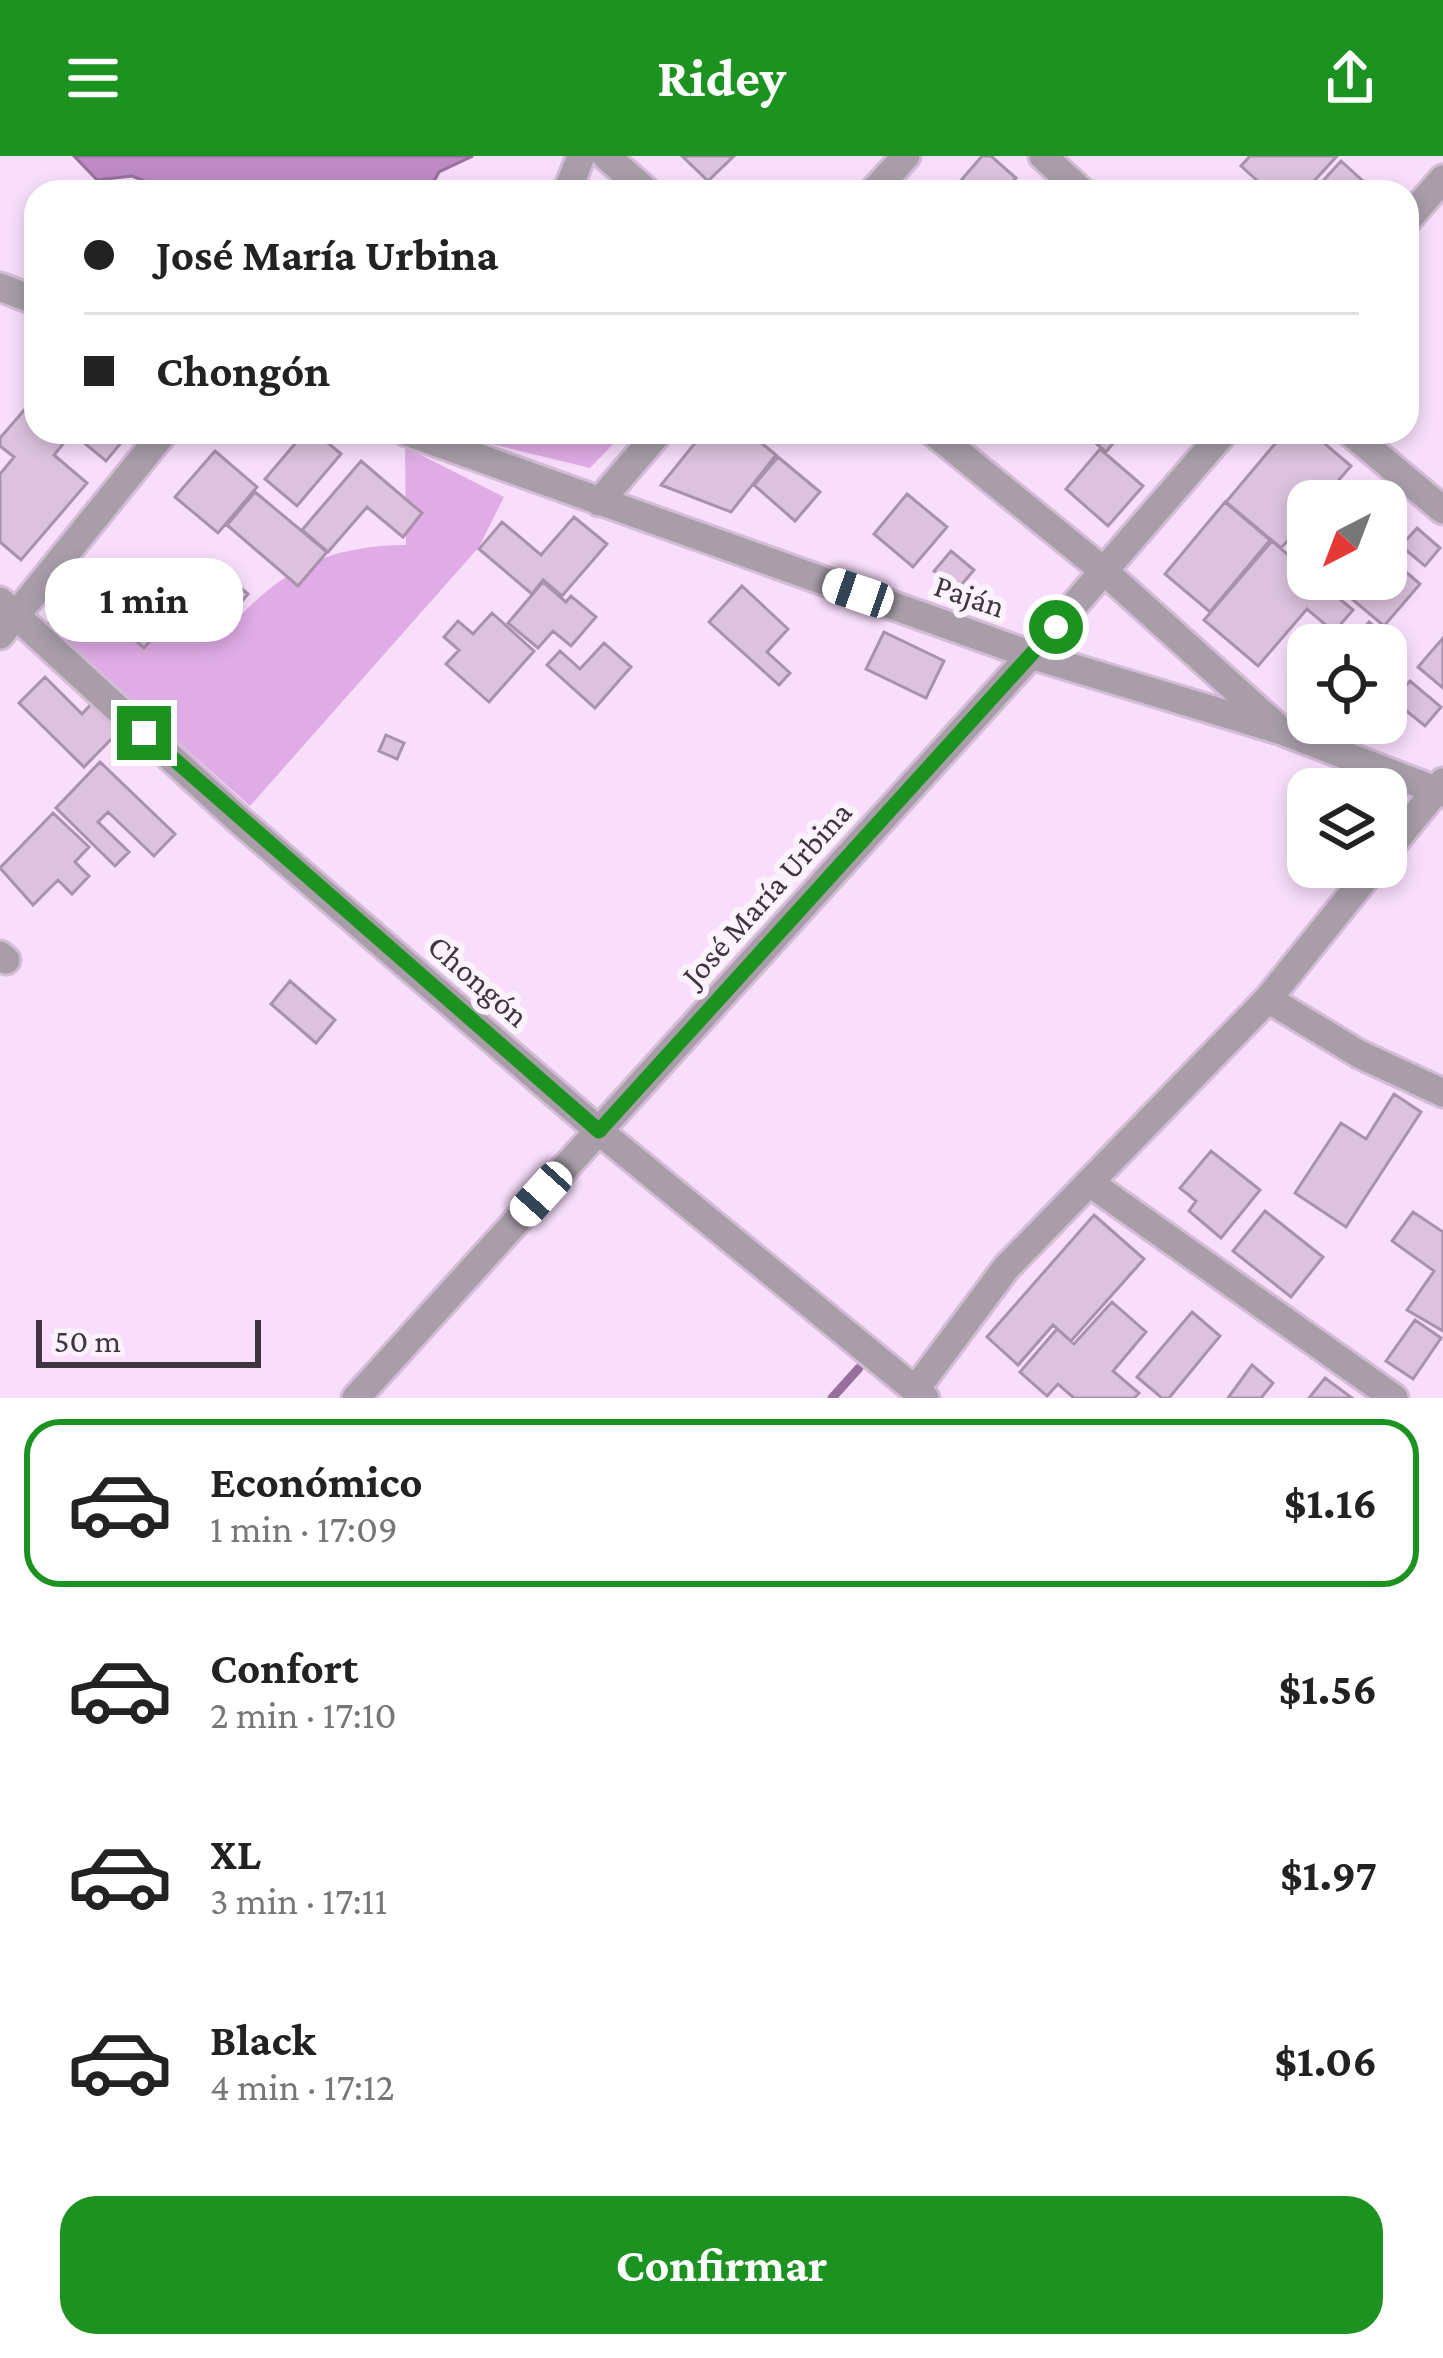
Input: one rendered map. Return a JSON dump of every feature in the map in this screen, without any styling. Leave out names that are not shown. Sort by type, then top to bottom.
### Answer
[{"type":"street","points":[[606,156],[633,180]]},
{"type":"street","points":[[884,180],[906,156]]},
{"type":"street","points":[[1043,156],[1069,180]]},
{"type":"street","points":[[1430,156],[1443,168]]},
{"type":"street","points":[[1419,206],[1443,179]]},
{"type":"street","points":[[5,618],[154,444]]},
{"type":"street","name":"Paján","points":[[440,444],[1031,655],[1282,731],[1440,788]]},
{"type":"street","points":[[598,502],[649,444]]},
{"type":"street","points":[[948,444],[1104,571],[1282,731]]},
{"type":"street","name":"José María Urbina","points":[[356,1398],[1031,655],[1214,444]]},
{"type":"street","points":[[1364,444],[1443,510]]},
{"type":"street","name":"Chongón","points":[[5,618],[599,1131],[921,1393]]},
{"type":"street","points":[[1407,827],[1440,788]]},
{"type":"street","points":[[921,1393],[1006,1268],[1268,999],[1357,888]]},
{"type":"street","points":[[1268,999],[1359,1054],[1443,1093]]},
{"type":"street","points":[[1090,1183],[1394,1398]]},
{"type":"shaded area","points":[[74,156],[473,156],[439,172],[435,180],[142,180],[132,176],[97,180]]},
{"type":"shaded area","points":[[491,444],[613,444],[590,468]]},
{"type":"shaded area","points":[[405,447],[504,497],[479,547],[250,806],[46,624],[62,607],[87,605],[148,633],[216,641],[258,599],[299,569],[347,551],[406,545]]},
{"type":"building","points":[[682,156],[734,156],[709,180]]},
{"type":"building","points":[[982,156],[991,156],[1016,178],[1014,180],[961,180]]},
{"type":"building","points":[[1250,156],[1337,156],[1315,180],[1257,180],[1241,166]]},
{"type":"building","points":[[1341,161],[1362,180],[1324,180]]},
{"type":"building","points":[[24,410],[24,444],[63,444],[54,455],[87,483],[21,560],[0,542],[0,474],[14,457],[0,446],[0,438]]},
{"type":"building","points":[[85,444],[120,444],[106,461]]},
{"type":"building","points":[[295,444],[329,444],[341,454],[297,506],[265,479]]},
{"type":"building","points":[[694,444],[763,444],[776,455],[731,512],[661,485]]},
{"type":"building","points":[[1275,444],[1325,444],[1351,466],[1339,480],[1287,480],[1287,542],[1281,548],[1226,502]]},
{"type":"building","points":[[1100,449],[1143,486],[1108,526],[1066,489]]},
{"type":"building","points":[[215,451],[257,487],[218,533],[175,497]]},
{"type":"building","points":[[778,457],[820,492],[795,521],[754,485]]},
{"type":"building","points":[[361,461],[422,513],[403,537],[367,507],[328,552],[302,530]]},
{"type":"building","points":[[255,492],[327,552],[298,586],[227,525]]},
{"type":"building","points":[[907,494],[947,527],[913,567],[874,534]]},
{"type":"building","points":[[1225,502],[1270,540],[1210,612],[1165,574]]},
{"type":"building","points":[[574,517],[607,544],[562,596],[543,580],[532,594],[479,549],[502,522],[541,555]]},
{"type":"building","points":[[1417,528],[1440,548],[1425,566],[1407,551],[1407,539]]},
{"type":"building","points":[[1272,541],[1287,554],[1287,600],[1341,600],[1353,610],[1341,624],[1325,624],[1307,609],[1294,624],[1287,624],[1287,632],[1258,666],[1204,620]]},
{"type":"building","points":[[951,551],[974,570],[957,590],[934,571]]},
{"type":"building","points":[[127,567],[177,610],[144,648],[94,605]]},
{"type":"building","points":[[223,573],[248,594],[211,638],[172,605],[189,585],[203,597]]},
{"type":"building","points":[[1407,573],[1420,584],[1407,599]]},
{"type":"building","points":[[543,582],[566,602],[571,596],[596,617],[571,646],[553,631],[538,648],[508,623]]},
{"type":"building","points":[[742,586],[788,629],[767,652],[790,673],[779,685],[709,622]]},
{"type":"building","points":[[1353,600],[1406,600],[1382,624]]},
{"type":"building","points":[[492,613],[534,651],[489,702],[446,664],[459,650],[444,637],[458,621],[473,634]]},
{"type":"building","points":[[884,632],[944,661],[926,698],[866,669]]},
{"type":"building","points":[[1443,638],[1443,688],[1418,667]]},
{"type":"building","points":[[604,643],[631,667],[595,708],[547,665],[560,651],[580,669]]},
{"type":"building","points":[[45,677],[82,714],[93,702],[121,729],[84,767],[19,703]]},
{"type":"building","points":[[1410,681],[1441,707],[1425,726],[1407,711]]},
{"type":"building","points":[[386,735],[404,743],[397,759],[379,751]]},
{"type":"building","points":[[100,762],[175,834],[154,856],[108,812],[98,822],[129,852],[115,866],[56,808]]},
{"type":"building","points":[[53,813],[89,847],[75,862],[89,876],[72,894],[58,880],[33,905],[0,868]]},
{"type":"building","points":[[290,981],[335,1020],[316,1043],[271,1004]]},
{"type":"building","points":[[1394,1094],[1421,1112],[1346,1227],[1295,1193],[1341,1123],[1366,1139]]},
{"type":"building","points":[[1211,1151],[1260,1190],[1221,1238],[1189,1211],[1196,1201],[1180,1188]]},
{"type":"building","points":[[1265,1211],[1323,1257],[1291,1297],[1233,1251]]},
{"type":"building","points":[[1413,1212],[1443,1232],[1443,1331],[1407,1310],[1434,1271],[1392,1241]]},
{"type":"building","points":[[1094,1215],[1144,1259],[1071,1341],[1053,1325],[1018,1365],[987,1337]]},
{"type":"building","points":[[1112,1302],[1146,1332],[1113,1371],[1139,1393],[1134,1398],[1074,1398],[1058,1384],[1047,1396],[1020,1372],[1057,1329],[1074,1344]]},
{"type":"building","points":[[1192,1312],[1220,1336],[1169,1398],[1162,1398],[1137,1377]]},
{"type":"building","points":[[1415,1320],[1441,1338],[1413,1379],[1386,1361]]},
{"type":"building","points":[[1252,1365],[1273,1383],[1261,1398],[1228,1398]]},
{"type":"building","points":[[1325,1378],[1352,1398],[1309,1398]]},
{"type":"waterway","points":[[832,1398],[859,1368]]},
{"type":"route","points":[[144,733],[599,1131],[1056,627]]}]
